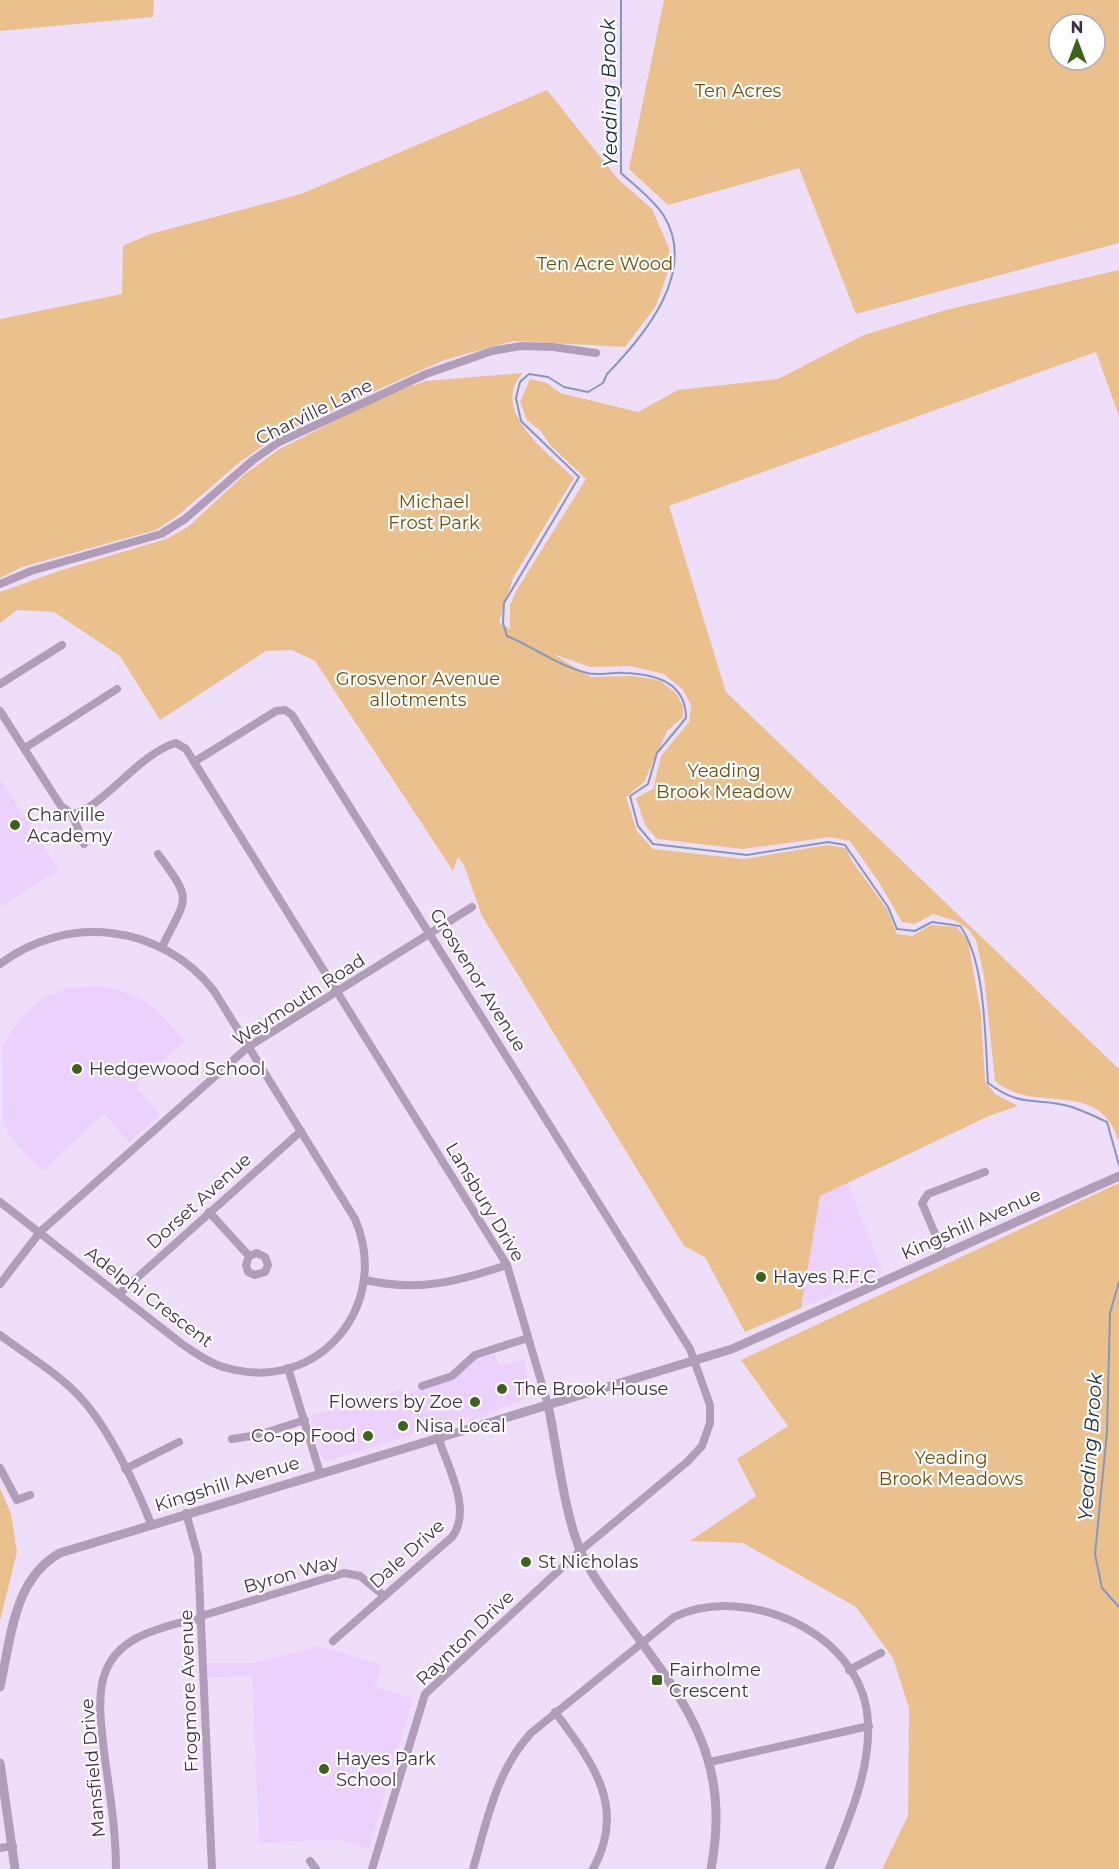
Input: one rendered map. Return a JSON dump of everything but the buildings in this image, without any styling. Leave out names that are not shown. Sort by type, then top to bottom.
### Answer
[{"type":"street","name":"Charville Lane","points":[[0,584],[40,569],[160,534],[186,519],[253,460],[279,442],[426,374],[492,351],[521,346],[553,347],[596,353]]},
{"type":"street","points":[[0,684],[62,645]]},
{"type":"street","points":[[25,748],[117,688]]},
{"type":"street","points":[[0,711],[65,811],[72,814],[84,844]]},
{"type":"street","name":"Grosvenor Avenue","points":[[194,762],[276,711],[290,712],[431,933],[696,1360]]},
{"type":"street","name":"Lansbury Drive","points":[[72,814],[86,808],[142,762],[172,744],[182,745],[339,991],[507,1265],[548,1405],[580,1551],[598,1581],[687,1707],[704,1741],[710,1762],[717,1815],[711,1869]]},
{"type":"street","points":[[158,854],[181,886],[184,898],[162,947]]},
{"type":"street","name":"Weymouth Road","points":[[0,1284],[40,1232],[248,1047],[472,907]]},
{"type":"street","name":"Adelphi Crescent","points":[[0,964],[34,943],[76,932],[117,933],[162,947],[202,976],[301,1131],[358,1227],[365,1255],[365,1281],[359,1305],[344,1330],[315,1357],[288,1368],[247,1372],[217,1365],[182,1344],[0,1202]]},
{"type":"street","name":"Dorset Avenue","points":[[120,1294],[301,1131]]},
{"type":"street","points":[[944,1255],[922,1203],[928,1194],[985,1172]]},
{"type":"street","name":"Kingshill Avenue","points":[[0,1687],[18,1607],[27,1585],[41,1566],[60,1553],[732,1348],[1116,1178]]},
{"type":"street","points":[[209,1212],[249,1256]]},
{"type":"street","points":[[365,1281],[402,1287],[430,1286],[507,1265]]},
{"type":"street","points":[[0,1335],[79,1395],[100,1425],[151,1524]]},
{"type":"street","points":[[422,1386],[452,1376],[475,1355],[528,1338]]},
{"type":"street","name":"Raynton Drive","points":[[372,1869],[425,1694],[580,1551],[687,1462],[702,1446],[711,1417],[696,1360]]},
{"type":"street","points":[[288,1368],[320,1473]]},
{"type":"street","points":[[232,1439],[258,1435],[305,1420]]},
{"type":"street","name":"Dale Drive","points":[[333,1641],[452,1537],[459,1525],[458,1499],[438,1437]]},
{"type":"street","points":[[124,1469],[179,1442]]},
{"type":"street","points":[[0,1468],[17,1500],[30,1495]]},
{"type":"street","name":"Frogmore Avenue","points":[[186,1514],[198,1556],[212,1869]]},
{"type":"street","name":"Byron Way","points":[[201,1617],[348,1573],[360,1576],[383,1595]]},
{"type":"street","points":[[473,1869],[504,1772],[523,1741],[555,1712],[674,1617],[690,1611],[720,1607],[744,1608],[770,1613],[803,1627],[830,1646],[849,1670],[864,1698],[868,1726],[860,1784],[829,1869]]},
{"type":"street","name":"Mansfield Drive","points":[[116,1869],[99,1705],[104,1676],[112,1657],[130,1640],[201,1617]]},
{"type":"street","points":[[849,1670],[881,1653]]},
{"type":"street","points":[[555,1712],[593,1765],[602,1785],[606,1828],[602,1851],[593,1869]]},
{"type":"street","points":[[710,1762],[868,1726]]},
{"type":"street","points":[[0,1763],[15,1869]]},
{"type":"street","points":[[0,1848],[13,1846]]},
{"type":"street","points":[[310,1861],[316,1869]]},
{"type":"shaded area","name":"Charville Academy","points":[[0,779],[59,870],[0,907]]},
{"type":"shaded area","name":"Hedgewood School","points":[[98,985],[123,991],[143,1000],[160,1013],[185,1041],[137,1084],[138,1089],[160,1115],[129,1142],[104,1114],[42,1171],[20,1149],[6,1129],[2,1117],[2,1047],[21,1017],[43,998],[68,988]]},
{"type":"shaded area","points":[[847,1181],[883,1273],[801,1308],[820,1196]]},
{"type":"shaded area","points":[[495,1354],[499,1366],[525,1359],[529,1389],[528,1395],[522,1400],[470,1421],[468,1417],[328,1461],[322,1458],[310,1416],[402,1389],[405,1394],[456,1379],[477,1359]]},
{"type":"shaded area","name":"Hayes Park School","points":[[320,1646],[381,1665],[375,1687],[413,1698],[369,1849],[338,1839],[259,1843],[252,1676],[208,1678],[208,1663],[253,1663]]},
{"type":"green space","points":[[0,0],[154,0],[153,17],[0,31]]},
{"type":"green space","name":"Ten Acres","points":[[664,0],[1119,0],[1119,243],[856,314],[799,168],[668,205],[629,169]]},
{"type":"green space","name":"Ten Acre Wood","points":[[547,90],[618,179],[652,209],[669,248],[670,266],[656,306],[625,347],[514,341],[444,360],[280,434],[240,462],[176,517],[156,530],[22,567],[0,578],[0,319],[122,294],[123,246],[150,234],[301,194]]},
{"type":"green space","points":[[1119,270],[1119,416],[1096,352],[669,506],[726,692],[1119,1069],[1119,1142],[1110,1122],[1097,1110],[1082,1103],[1029,1096],[1011,1091],[995,1081],[984,976],[976,940],[968,929],[956,921],[933,914],[915,924],[902,922],[880,884],[850,841],[830,837],[743,849],[657,839],[645,825],[636,798],[653,789],[661,756],[689,722],[691,705],[683,690],[664,674],[630,666],[590,667],[553,654],[591,677],[632,676],[659,680],[676,693],[683,706],[683,717],[667,731],[644,782],[626,797],[637,831],[653,849],[744,859],[827,845],[846,848],[852,861],[887,909],[897,934],[912,936],[931,925],[957,927],[968,941],[981,1014],[985,1081],[995,1094],[1018,1106],[989,1116],[820,1196],[801,1308],[745,1332],[705,1257],[684,1246],[482,916],[464,865],[458,857],[453,871],[315,661],[292,650],[266,651],[160,720],[120,656],[54,612],[17,610],[0,623],[0,592],[62,570],[166,539],[188,527],[245,474],[278,450],[385,395],[426,381],[523,373],[514,387],[513,402],[517,416],[537,444],[574,478],[513,578],[499,622],[510,629],[510,605],[516,591],[586,479],[550,445],[541,431],[527,420],[520,402],[530,379],[547,383],[560,393],[638,412],[678,390],[778,379],[864,335],[946,310]]},
{"type":"green space","name":"Yeading Brook Meadows","points":[[1119,1183],[1119,1869],[882,1869],[908,1816],[909,1708],[893,1658],[856,1607],[743,1543],[690,1541],[756,1496],[737,1459],[788,1426],[741,1360]]},
{"type":"green space","points":[[0,1488],[11,1514],[17,1552],[0,1621]]},
{"type":"waterway","name":"Yeading Brook","points":[[621,0],[621,173],[649,198],[664,216],[673,237],[675,259],[671,281],[662,302],[650,322],[607,374],[603,383],[588,392],[564,387],[548,377],[529,374],[520,382],[516,398],[521,421],[579,477],[504,603],[503,623],[507,636],[577,670],[591,674],[647,675],[667,682],[681,696],[686,718],[657,753],[648,784],[630,796],[638,826],[653,844],[747,855],[828,842],[845,845],[888,907],[897,929],[915,931],[932,922],[960,926],[969,941],[975,959],[983,1002],[988,1083],[1021,1100],[1072,1107],[1107,1122],[1119,1165]]},
{"type":"waterway","name":"Yeading Brook","points":[[1119,1282],[1110,1313],[1107,1432],[1095,1554],[1102,1588],[1119,1607]]},
{"type":"place","name":"Charville Academy","points":[[15,825]]},
{"type":"place","name":"Hedgewood School","points":[[77,1069]]},
{"type":"place","name":"Hayes R.F.C","points":[[761,1277]]},
{"type":"place","name":"The Brook House","points":[[502,1389]]},
{"type":"place","name":"Flowers by Zoe","points":[[475,1402]]},
{"type":"place","name":"Nisa Local","points":[[403,1426]]},
{"type":"place","name":"Co-op Food","points":[[368,1436]]},
{"type":"place","name":"St Nicholas","points":[[526,1562]]},
{"type":"place","name":"Fairholme Crescent","points":[[657,1680]]},
{"type":"place","name":"Hayes Park School","points":[[324,1769]]},
{"type":"park label","name":"Michael Frost Park","points":[[434,512]]},
{"type":"park label","name":"Grosvenor Avenue allotments","points":[[418,689]]},
{"type":"park label","name":"Yeading Brook Meadow","points":[[724,781]]}]
